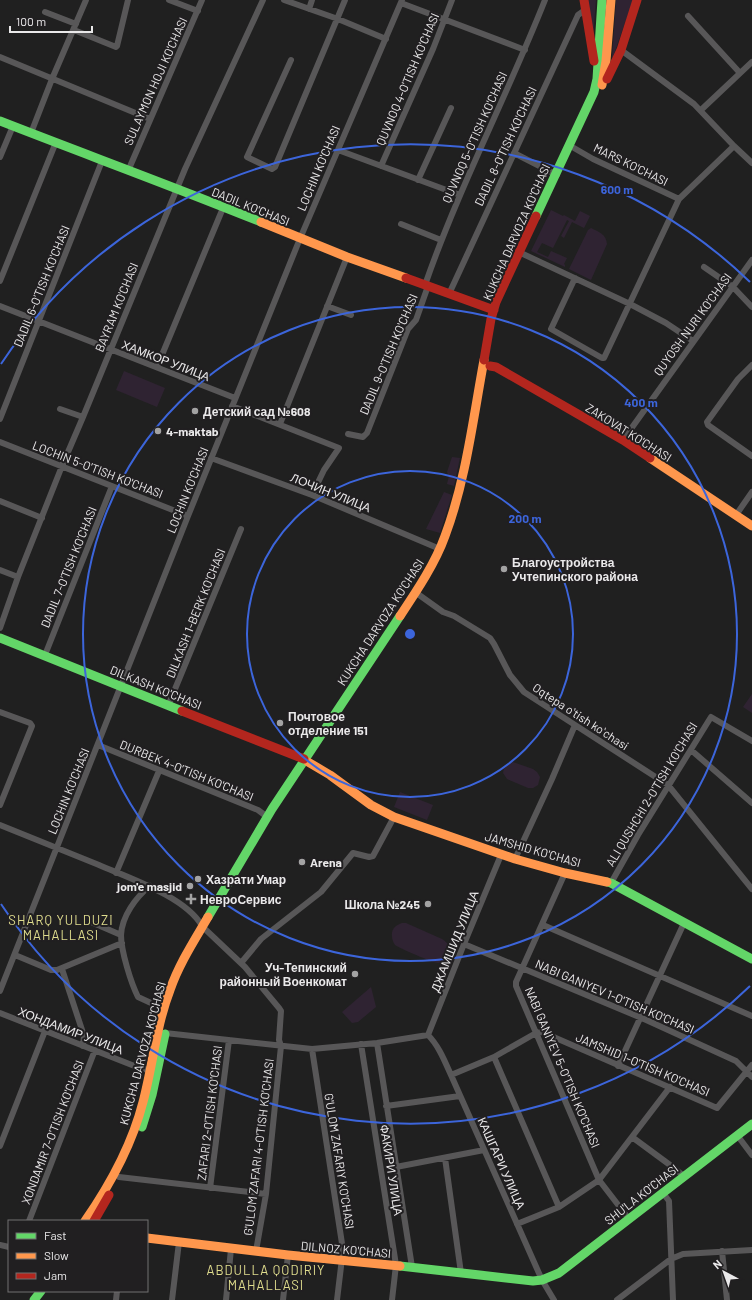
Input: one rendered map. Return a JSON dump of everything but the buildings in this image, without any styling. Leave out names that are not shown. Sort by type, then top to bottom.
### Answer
[{"type":"street","points":[[32,133],[52,79],[86,0]]},
{"type":"street","points":[[45,12],[116,47],[128,0]]},
{"type":"street","points":[[169,0],[198,11]]},
{"type":"street","name":"SULAYMON HOJI KO'CHASI","points":[[128,171],[202,0]]},
{"type":"street","name":"BAYRAM KO'CHASI","points":[[0,628],[18,577],[62,466],[84,417],[176,188],[263,0]]},
{"type":"street","points":[[284,0],[338,19],[386,39]]},
{"type":"street","points":[[309,9],[312,0]]},
{"type":"street","points":[[291,60],[247,157],[272,168],[275,167],[345,0]]},
{"type":"street","name":"QUVNOQ 4-O'TISH KO'CHASI","points":[[382,166],[452,0]]},
{"type":"street","name":"QUVNOQ 5-O'TISH KO'CHASI","points":[[427,285],[440,240],[525,50],[545,0]]},
{"type":"street","points":[[584,0],[597,79]]},
{"type":"street","name":"KUKCHA DARVOZA KO'CHASI","points":[[89,1220],[119,1177],[144,1122],[164,1009],[175,977],[269,817],[418,594],[443,551],[459,495],[487,365],[496,311],[521,253],[571,147],[594,92],[597,79],[602,0]]},
{"type":"street","name":"KUKCHA DARVOZA KO'CHASI","points":[[571,147],[600,92],[606,61],[611,0]]},
{"type":"street","points":[[600,92],[621,50],[637,0]]},
{"type":"street","points":[[401,2],[525,50]]},
{"type":"street","name":"LOCHIN KO'CHASI","points":[[0,991],[235,398],[300,239],[401,2]]},
{"type":"street","name":"DADIL 8-O'TISH KO'CHASI","points":[[449,294],[578,15],[585,10]]},
{"type":"street","points":[[688,16],[740,72]]},
{"type":"street","points":[[621,50],[701,110],[752,163]]},
{"type":"street","points":[[0,58],[150,119]]},
{"type":"street","points":[[701,110],[752,62]]},
{"type":"street","points":[[418,180],[451,108]]},
{"type":"street","name":"DADIL KO'CHASI","points":[[0,121],[176,188],[300,239],[496,311]]},
{"type":"street","points":[[0,157],[13,126]]},
{"type":"street","points":[[0,281],[56,142]]},
{"type":"street","name":"MARS KO'CHASI","points":[[575,278],[551,329],[604,358],[678,199],[734,146]]},
{"type":"street","name":"MARS KO'CHASI","points":[[571,147],[678,199]]},
{"type":"street","points":[[338,150],[460,195]]},
{"type":"street","points":[[514,153],[558,175]]},
{"type":"street","name":"DADIL 6-O'TISH KO'CHASI","points":[[0,419],[102,161]]},
{"type":"street","points":[[157,367],[223,208]]},
{"type":"street","points":[[401,224],[440,240]]},
{"type":"street","points":[[521,253],[630,304],[661,320],[693,341]]},
{"type":"street","points":[[280,424],[347,257]]},
{"type":"street","name":"QUYOSH NURI KO'CHASI","points":[[623,440],[752,260]]},
{"type":"street","points":[[704,267],[733,287],[752,307]]},
{"type":"street","name":"DADIL 9-O'TISH KO'CHASI","points":[[348,434],[363,437],[367,433],[408,329],[416,320],[427,285]]},
{"type":"street","name":"ХАМКОР УЛИЦА","points":[[0,306],[235,398]]},
{"type":"street","points":[[327,306],[351,315]]},
{"type":"street","name":"ZAKOVAT KO'CHASI","points":[[487,365],[496,367],[623,440],[752,526]]},
{"type":"street","points":[[752,365],[738,379],[707,422],[708,425],[752,456]]},
{"type":"street","points":[[232,406],[339,448],[324,470],[312,495]]},
{"type":"street","points":[[60,409],[84,417]]},
{"type":"street","name":"LOCHIN 5-O'TISH KO'CHASI","points":[[0,442],[188,516]]},
{"type":"street","name":"ЛОЧИН УЛИЦА","points":[[211,458],[312,495],[443,551]]},
{"type":"street","name":"DADIL 7-O'TISH KO'CHASI","points":[[45,655],[112,486]]},
{"type":"street","points":[[736,515],[752,492]]},
{"type":"street","points":[[0,502],[42,518]]},
{"type":"street","name":"DILKASH 1-BERK KO'CHASI","points":[[168,706],[241,529]]},
{"type":"street","points":[[0,570],[18,577]]},
{"type":"street","name":"Oqtepa oʻtish koʻchasi","points":[[418,594],[442,612],[454,616],[490,638],[510,675],[524,692],[668,785],[752,889]]},
{"type":"street","name":"DILKASH KO'CHASI","points":[[0,638],[306,760]]},
{"type":"street","points":[[0,712],[30,723],[32,726],[0,805]]},
{"type":"street","name":"ALI QUSHCHI 2-O'TISH KO'CHASI","points":[[611,883],[668,785],[711,717],[752,741]]},
{"type":"street","points":[[515,859],[575,725]]},
{"type":"street","name":"DURBEK 4-O'TISH KO'CHASI","points":[[98,745],[158,771],[258,810],[269,817]]},
{"type":"street","points":[[691,750],[752,803]]},
{"type":"street","name":"JAMSHID KO'CHASI","points":[[306,760],[323,770],[347,789],[379,810],[394,817],[501,855],[565,873],[611,883],[752,959]]},
{"type":"street","points":[[116,873],[158,771]]},
{"type":"street","points":[[240,963],[261,939],[321,892],[353,853],[370,857],[373,856],[394,817]]},
{"type":"street","name":"G'ULOM ZAFARI 4-O'TISH KO'CHASI","points":[[0,826],[150,886],[177,902],[198,918],[204,928],[240,963],[280,1008],[279,1040],[281,1046],[266,1194],[256,1251]]},
{"type":"street","name":"ДЖАМШИД УЛИЦА","points":[[428,1035],[501,855]]},
{"type":"street","name":"NABI GANIYEV 5-O'TISH KO'CHASI","points":[[565,873],[543,925],[516,982],[516,986],[599,1180],[629,1219]]},
{"type":"street","points":[[150,886],[142,892],[132,906],[125,920],[121,935],[126,961],[138,997],[164,1009]]},
{"type":"street","points":[[91,922],[121,935]]},
{"type":"street","points":[[618,1066],[684,923]]},
{"type":"street","points":[[543,925],[752,1016]]},
{"type":"street","name":"KUKCHA DARVOZA KO'CHASI","points":[[89,1220],[132,1134],[154,1072],[176,990],[204,928]]},
{"type":"street","points":[[15,955],[51,970],[62,969],[122,943]]},
{"type":"street","name":"NABI GANIYEV 1-O'TISH KO'CHASI","points":[[464,944],[641,1018],[736,1060],[752,1078]]},
{"type":"street","name":"XONDAMIR 7-O'TISH KO'CHASI","points":[[62,969],[84,1036],[83,1046]]},
{"type":"street","name":"ХОНДАМИР УЛИЦА","points":[[0,1013],[136,1067],[154,1072]]},
{"type":"street","points":[[0,1146],[45,1032]]},
{"type":"street","name":"JAMSHID 1-O'TISH KO'CHASI","points":[[536,1033],[542,1032],[717,1108],[747,1072]]},
{"type":"street","points":[[165,1033],[312,1049],[377,1043],[428,1035]]},
{"type":"street","points":[[451,1075],[494,1057],[536,1033]]},
{"type":"street","name":"КАШГАРИ УЛИЦА","points":[[428,1035],[433,1040],[440,1052],[451,1075],[542,1280],[554,1300]]},
{"type":"street","name":"ZAFARI 2-O'TISH KO'CHASI","points":[[210,1188],[229,1040]]},
{"type":"street","name":"ФАКИРИ УЛИЦА","points":[[377,1043],[412,1267]]},
{"type":"street","name":"ФАКИРИ УЛИЦА","points":[[361,1044],[396,1265],[392,1300]]},
{"type":"street","name":"G'ULOM ZAFARIY KO'CHASI","points":[[312,1049],[343,1250],[337,1300]]},
{"type":"street","name":"XONDAMIR 7-O'TISH KO'CHASI","points":[[28,1220],[95,1050]]},
{"type":"street","points":[[494,1057],[559,1207]]},
{"type":"street","points":[[747,1072],[752,1065]]},
{"type":"street","points":[[517,1224],[559,1207],[599,1180],[670,1087]]},
{"type":"street","points":[[386,1106],[460,1096]]},
{"type":"street","name":"SHU'LA KO'CHASI","points":[[542,1280],[559,1273],[752,1124]]},
{"type":"street","points":[[737,1136],[752,1155]]},
{"type":"street","points":[[632,1137],[670,1164],[684,1176]]},
{"type":"street","points":[[396,1167],[484,1150]]},
{"type":"street","points":[[445,1158],[461,1273]]},
{"type":"street","points":[[119,1177],[266,1194]]},
{"type":"street","points":[[664,1193],[669,1201],[673,1300]]},
{"type":"street","name":"DILNOZ KO'CHASI","points":[[148,1238],[231,1249],[396,1265],[533,1281],[542,1280]]},
{"type":"street","points":[[172,1300],[179,1242]]},
{"type":"street","points":[[226,1300],[231,1249]]},
{"type":"street","points":[[617,1300],[671,1259],[683,1254],[752,1250]]},
{"type":"street","points":[[722,1251],[727,1300]]},
{"type":"street","points":[[283,1300],[288,1255]]},
{"type":"street","points":[[27,1300],[33,1292]]},
{"type":"street","points":[[34,1300],[40,1292]]},
{"type":"shaded area","points":[[587,0],[596,0],[593,38]]},
{"type":"shaded area","points":[[616,0],[633,0],[612,57]]},
{"type":"shaded area","points":[[551,210],[575,221],[580,211],[590,216],[584,228],[572,222],[564,238],[561,236],[569,221],[567,220],[553,248],[542,243],[537,252],[548,257],[551,251],[567,258],[564,264],[565,267],[531,251]]},
{"type":"shaded area","points":[[591,228],[604,236],[607,244],[591,280],[569,269],[588,230]]},
{"type":"shaded area","points":[[124,371],[165,388],[157,407],[116,390]]},
{"type":"shaded area","points":[[452,457],[460,458],[454,486],[447,484],[449,476],[447,472]]},
{"type":"shaded area","points":[[444,492],[452,495],[440,533],[426,529]]},
{"type":"shaded area","points":[[752,694],[752,713],[743,707]]},
{"type":"shaded area","points":[[513,762],[533,769],[537,772],[540,777],[538,785],[533,788],[528,788],[507,779],[503,773],[504,769],[507,765]]},
{"type":"shaded area","points":[[400,792],[433,805],[427,820],[394,807]]},
{"type":"shaded area","points":[[406,923],[446,942],[450,949],[450,957],[448,960],[437,963],[417,956],[395,945],[392,938],[392,931],[396,926]]},
{"type":"shaded area","points":[[371,987],[376,1007],[358,1022],[352,1023],[342,1012]]},
{"type":"traffic: fast","points":[[536,216],[594,92],[597,79],[602,0]]},
{"type":"traffic: fast","points":[[0,121],[261,222]]},
{"type":"traffic: fast","points":[[208,917],[272,809],[400,616]]},
{"type":"traffic: fast","points":[[0,638],[182,711]]},
{"type":"traffic: fast","points":[[607,882],[752,959]]},
{"type":"traffic: fast","points":[[142,1127],[152,1095],[165,1034]]},
{"type":"traffic: fast","points":[[400,1266],[533,1281],[542,1280],[559,1273],[752,1124]]},
{"type":"traffic: fast","points":[[34,1300],[40,1292]]},
{"type":"traffic: slow","points":[[602,85],[606,61],[611,0]]},
{"type":"traffic: slow","points":[[261,222],[347,257],[406,278]]},
{"type":"traffic: slow","points":[[400,616],[425,578],[436,557],[452,515],[464,471],[484,360]]},
{"type":"traffic: slow","points":[[650,458],[752,526]]},
{"type":"traffic: slow","points":[[308,762],[330,775],[371,805],[394,817],[515,859],[565,873],[607,882]]},
{"type":"traffic: slow","points":[[86,1220],[111,1179],[133,1134],[143,1102],[165,1004],[182,962],[208,917]]},
{"type":"traffic: slow","points":[[148,1238],[288,1255],[400,1266]]},
{"type":"traffic: jam","points":[[584,0],[594,61]]},
{"type":"traffic: jam","points":[[607,79],[621,50],[637,0]]},
{"type":"traffic: jam","points":[[484,360],[491,319],[496,302],[536,216]]},
{"type":"traffic: jam","points":[[406,278],[494,310]]},
{"type":"traffic: jam","points":[[490,366],[496,367],[623,440],[650,458]]},
{"type":"traffic: jam","points":[[182,711],[304,759]]},
{"type":"traffic: jam","points":[[95,1220],[109,1195]]},
{"type":"place","name":"Детский сад №608","points":[[195,411]]},
{"type":"place","name":"4-maktab","points":[[158,431]]},
{"type":"place","name":"Благоустройства Учтепинского района","points":[[504,569]]},
{"type":"place","name":"Почтовое отделение 151","points":[[280,723]]},
{"type":"place","name":"Arena","points":[[302,862]]},
{"type":"place","name":"Хазрати Умар","points":[[198,879]]},
{"type":"place","name":"jom'e masjid","points":[[190,886]]},
{"type":"place","name":"НевроСервис","points":[[191,899]]},
{"type":"place","name":"Школа №245","points":[[428,904]]},
{"type":"place","name":"Уч-Тепинский районный Военкомат","points":[[355,974]]},
{"type":"district","name":"SHARQ YULDUZI MAHALLASI","points":[[61,928]]},
{"type":"district","name":"ABDULLA QODIRIY MAHALLASI","points":[[266,1278]]}]
